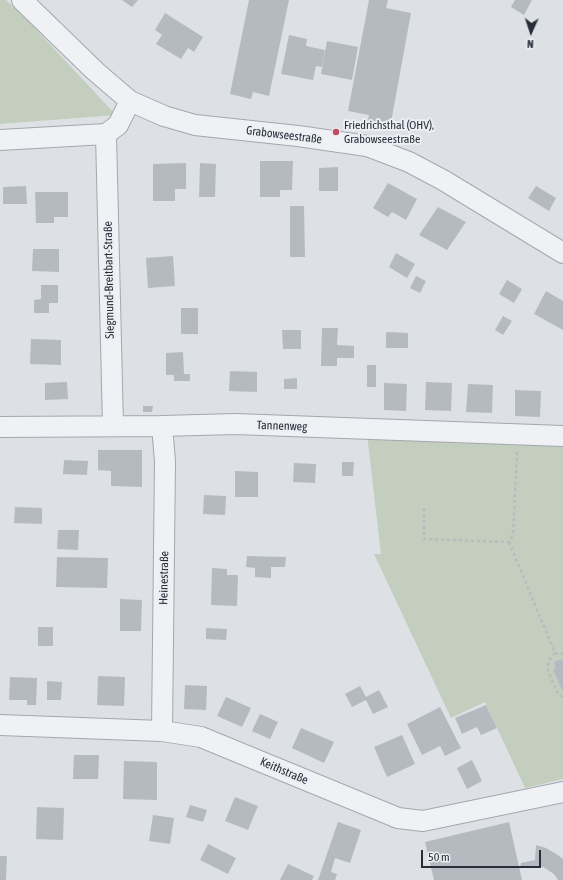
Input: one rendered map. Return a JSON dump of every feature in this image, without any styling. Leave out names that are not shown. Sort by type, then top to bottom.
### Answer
[{"type":"street","name":"Grabowseestraße","points":[[22,0],[95,71],[130,101],[164,116],[195,126],[298,136],[367,146],[409,162],[443,180],[563,253]]},
{"type":"street","points":[[0,140],[106,134],[118,125],[130,101]]},
{"type":"street","name":"Siegmund-Breitbart-Straße","points":[[106,134],[113,426]]},
{"type":"street","name":"Tannenweg","points":[[0,427],[235,424],[563,436]]},
{"type":"street","name":"Heinestraße","points":[[162,426],[165,461],[162,731]]},
{"type":"street","name":"Keithstraße","points":[[0,725],[162,731],[201,737],[398,818],[423,821],[563,792]]},
{"type":"path","points":[[525,453],[517,453],[513,534],[509,542],[555,653]]},
{"type":"path","points":[[424,508],[424,539],[509,542]]},
{"type":"path","points":[[555,653],[563,654]]},
{"type":"path","points":[[555,653],[550,659],[547,668],[558,694],[563,697]]},
{"type":"green space","points":[[0,0],[6,0],[30,23],[116,115],[0,124]]},
{"type":"green space","points":[[367,434],[563,441],[563,779],[525,788],[485,702],[451,718],[374,554],[381,554]]},
{"type":"building","points":[[122,0],[138,0],[132,7]]},
{"type":"building","points":[[249,0],[289,0],[269,96],[253,92],[251,99],[230,94]]},
{"type":"building","points":[[369,0],[388,0],[386,8],[411,13],[390,128],[367,124],[369,115],[348,111]]},
{"type":"building","points":[[515,0],[532,0],[524,15],[511,7]]},
{"type":"building","points":[[165,13],[203,37],[194,52],[188,48],[181,59],[156,44],[162,35],[155,30]]},
{"type":"building","points":[[289,35],[307,39],[306,46],[325,50],[322,67],[316,66],[313,80],[281,74]]},
{"type":"building","points":[[327,41],[358,47],[352,80],[321,74]]},
{"type":"building","points":[[260,161],[293,161],[292,190],[280,190],[280,197],[260,197]]},
{"type":"building","points":[[186,163],[186,189],[175,189],[175,201],[153,201],[153,164]]},
{"type":"building","points":[[200,163],[216,164],[215,197],[199,197]]},
{"type":"building","points":[[338,167],[338,191],[319,191],[319,168]]},
{"type":"building","points":[[388,183],[417,199],[406,220],[392,212],[388,217],[373,208]]},
{"type":"building","points":[[26,186],[27,204],[3,204],[3,187]]},
{"type":"building","points":[[536,186],[556,198],[549,211],[528,198]]},
{"type":"building","points":[[35,192],[68,192],[68,217],[54,217],[54,223],[36,223]]},
{"type":"building","points":[[290,206],[304,206],[305,257],[290,257]]},
{"type":"building","points":[[438,207],[466,222],[447,250],[419,235]]},
{"type":"building","points":[[33,249],[59,249],[59,272],[32,271]]},
{"type":"building","points":[[396,253],[415,264],[407,278],[389,267]]},
{"type":"building","points":[[173,256],[175,286],[148,288],[146,258]]},
{"type":"building","points":[[416,276],[426,281],[420,293],[410,288]]},
{"type":"building","points":[[507,280],[522,289],[514,303],[499,294]]},
{"type":"building","points":[[41,285],[58,285],[58,303],[49,303],[49,313],[34,313],[34,300],[41,299]]},
{"type":"building","points":[[546,291],[563,301],[563,330],[534,314]]},
{"type":"building","points":[[181,308],[198,308],[198,334],[181,334]]},
{"type":"building","points":[[503,316],[512,321],[503,335],[495,330]]},
{"type":"building","points":[[322,328],[338,328],[337,345],[354,346],[354,358],[337,358],[337,366],[321,366]]},
{"type":"building","points":[[282,330],[301,330],[301,349],[283,349]]},
{"type":"building","points":[[386,332],[408,333],[408,348],[386,348]]},
{"type":"building","points":[[31,339],[61,340],[61,365],[30,364]]},
{"type":"building","points":[[183,352],[184,374],[190,374],[190,381],[174,381],[174,375],[166,375],[166,353]]},
{"type":"building","points":[[367,365],[376,365],[376,387],[367,387]]},
{"type":"building","points":[[230,371],[257,372],[257,392],[229,391]]},
{"type":"building","points":[[297,378],[297,389],[284,389],[284,379]]},
{"type":"building","points":[[67,382],[68,399],[45,400],[45,383]]},
{"type":"building","points":[[426,382],[452,383],[451,411],[425,410]]},
{"type":"building","points":[[384,383],[407,384],[406,411],[384,410]]},
{"type":"building","points":[[468,384],[493,385],[492,413],[466,412]]},
{"type":"building","points":[[515,390],[541,391],[540,417],[515,416]]},
{"type":"building","points":[[143,406],[153,406],[152,412],[143,412]]},
{"type":"building","points":[[98,450],[142,450],[142,487],[111,486],[111,471],[98,470]]},
{"type":"building","points":[[64,460],[88,461],[87,475],[63,474]]},
{"type":"building","points":[[342,462],[354,462],[353,476],[342,476]]},
{"type":"building","points":[[294,463],[316,464],[315,483],[293,482]]},
{"type":"building","points":[[235,471],[258,472],[258,497],[235,497]]},
{"type":"building","points":[[204,495],[226,496],[225,515],[203,514]]},
{"type":"building","points":[[15,507],[42,508],[42,524],[14,523]]},
{"type":"building","points":[[58,530],[79,530],[78,550],[57,549]]},
{"type":"building","points":[[247,556],[286,557],[285,567],[271,567],[271,578],[255,577],[255,568],[246,567]]},
{"type":"building","points":[[57,557],[108,558],[107,588],[56,587]]},
{"type":"building","points":[[212,568],[227,569],[227,575],[238,575],[237,606],[211,605]]},
{"type":"building","points":[[120,599],[142,600],[141,631],[120,631]]},
{"type":"building","points":[[38,627],[53,627],[53,646],[38,646]]},
{"type":"building","points":[[206,628],[227,629],[226,640],[206,639]]},
{"type":"building","points":[[562,659],[563,692],[553,670],[556,668],[554,662]]},
{"type":"building","points":[[98,676],[125,677],[124,706],[97,705]]},
{"type":"building","points":[[10,677],[37,678],[36,705],[27,705],[27,700],[9,700]]},
{"type":"building","points":[[47,681],[62,682],[61,700],[47,700]]},
{"type":"building","points":[[185,685],[207,686],[206,710],[184,709]]},
{"type":"building","points":[[360,686],[366,697],[379,690],[388,707],[373,714],[366,700],[352,707],[345,694]]},
{"type":"building","points":[[226,697],[251,708],[242,727],[217,716]]},
{"type":"building","points":[[486,705],[497,728],[481,735],[477,727],[462,734],[455,718]]},
{"type":"building","points":[[440,707],[461,748],[445,756],[440,746],[422,755],[407,724]]},
{"type":"building","points":[[260,714],[278,722],[270,739],[252,731]]},
{"type":"building","points":[[301,728],[334,742],[324,763],[292,748]]},
{"type":"building","points":[[402,735],[415,764],[387,777],[374,747]]},
{"type":"building","points":[[74,755],[99,755],[98,779],[73,779]]},
{"type":"building","points":[[472,760],[482,781],[467,789],[457,768]]},
{"type":"building","points":[[124,761],[157,762],[157,800],[123,799]]},
{"type":"building","points":[[235,797],[258,806],[248,830],[225,821]]},
{"type":"building","points":[[190,805],[207,810],[203,822],[186,817]]},
{"type":"building","points":[[37,807],[64,808],[63,840],[36,839]]},
{"type":"building","points":[[153,815],[174,818],[170,844],[149,841]]},
{"type":"building","points":[[338,822],[361,830],[350,863],[335,858],[331,872],[337,874],[335,880],[318,880]]},
{"type":"building","points":[[509,822],[522,880],[434,880],[425,842]]},
{"type":"building","points":[[208,844],[236,858],[228,874],[200,860]]},
{"type":"building","points":[[536,845],[546,848],[563,859],[563,880],[558,880],[554,874],[543,867],[520,868],[521,863],[535,860]]},
{"type":"building","points":[[0,856],[7,856],[6,880],[0,880]]},
{"type":"building","points":[[288,864],[314,876],[312,880],[280,880]]},
{"type":"place","name":"Friedrichsthal (OHV), Grabowseestraße","points":[[336,132]]}]
